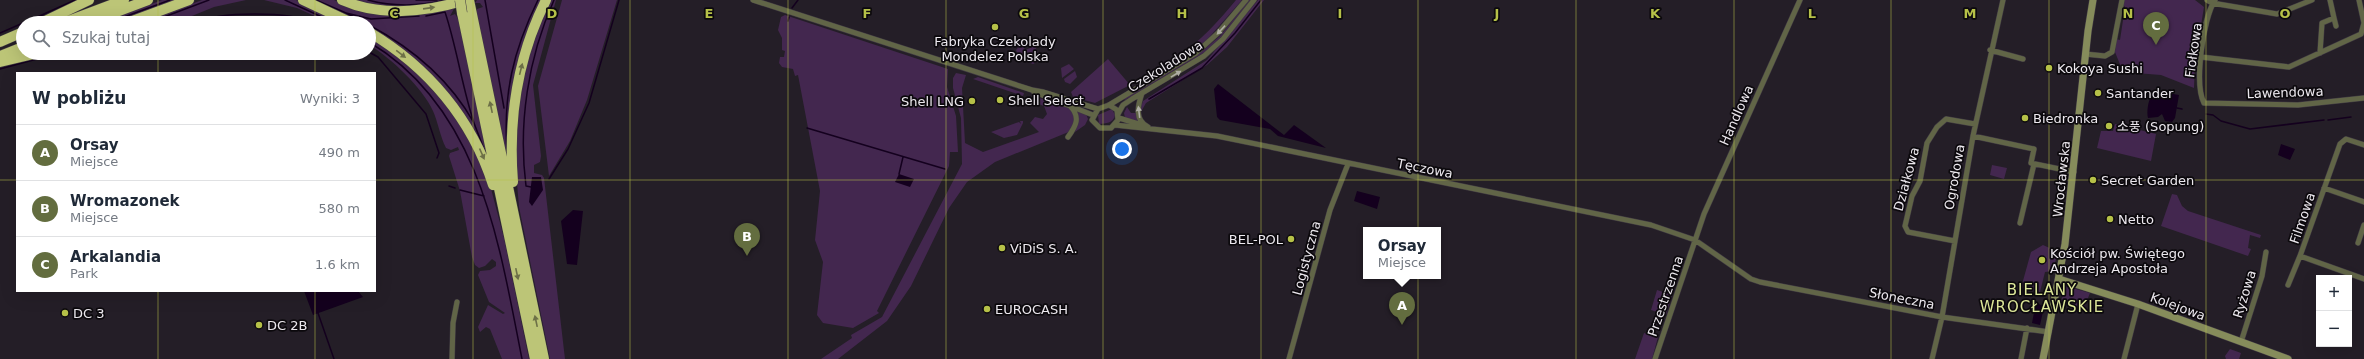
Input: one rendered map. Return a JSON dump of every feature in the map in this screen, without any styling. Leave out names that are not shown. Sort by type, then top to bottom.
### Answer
[{"type":"highway","points":[[56,16],[89,0]]},
{"type":"highway","points":[[82,16],[124,0]]},
{"type":"highway","points":[[106,16],[148,0]]},
{"type":"highway","points":[[146,16],[189,0]]},
{"type":"highway","points":[[304,0],[337,16]]},
{"type":"highway","points":[[342,0],[367,8],[392,11],[430,8],[466,0]]},
{"type":"highway","points":[[460,0],[467,12],[520,241],[544,359]]},
{"type":"highway","points":[[469,0],[467,12],[509,236],[535,359]]},
{"type":"highway","points":[[520,241],[511,163],[513,115],[525,55],[546,0]]},
{"type":"highway","points":[[0,42],[16,35]]},
{"type":"highway","points":[[376,36],[392,46],[418,67],[440,90],[461,117],[475,141],[490,174],[509,236]]},
{"type":"highway","points":[[0,47],[16,41]]},
{"type":"highway","points":[[0,56],[16,50]]},
{"type":"highway","points":[[0,62],[16,58]]},
{"type":"main road","name":"Wrocławska","points":[[2043,359],[2059,279],[2074,172],[2085,54],[2093,0]]},
{"type":"main road","name":"Kolejowa","points":[[2059,279],[2138,304],[2277,357],[2288,359]]},
{"type":"street","points":[[753,0],[1032,90],[1093,115]]},
{"type":"street","name":"Czekoladowa","points":[[1109,105],[1196,53],[1218,34],[1246,0]]},
{"type":"street","name":"Czekoladowa","points":[[1119,116],[1123,105],[1208,53],[1227,34],[1254,0]]},
{"type":"street","name":"Handlowa","points":[[1695,240],[1704,214],[1800,0]]},
{"type":"street","name":"Ogrodowa","points":[[1932,359],[1942,317],[1975,124],[1990,50],[2003,0]]},
{"type":"street","points":[[2085,54],[2105,56],[2112,52],[2122,0]]},
{"type":"street","points":[[2207,0],[2277,14],[2312,0]]},
{"type":"street","points":[[2330,0],[2336,26]]},
{"type":"street","points":[[2201,58],[2283,68],[2290,67],[2359,37],[2364,32],[2359,0]]},
{"type":"street","name":"Fiołkowa","points":[[2206,104],[2199,84],[2201,58],[2214,2]]},
{"type":"street","points":[[2320,53],[2322,23],[2334,18]]},
{"type":"street","points":[[1990,50],[2023,59]]},
{"type":"street","points":[[1032,90],[1098,108],[1109,105],[1119,116],[1147,126]]},
{"type":"street","points":[[1142,93],[1138,112],[1147,126]]},
{"type":"street","name":"Lawendowa","points":[[2206,104],[2298,105],[2364,98]]},
{"type":"street","points":[[1068,137],[1077,124],[1077,118],[1070,105]]},
{"type":"street","points":[[1098,108],[1093,115],[1092,120],[1100,128],[1108,129],[1115,125],[1119,116]]},
{"type":"street","name":"Działkowa","points":[[1955,241],[1908,232],[1905,226],[1912,196],[1920,181],[1927,143],[1937,127],[1946,119],[1975,124]]},
{"type":"street","name":"Tęczowa","points":[[1115,125],[1147,126],[1217,136],[1651,225],[1695,240],[1752,279]]},
{"type":"street","points":[[1973,136],[2034,150],[2031,163],[2034,164],[2020,223]]},
{"type":"street","name":"Filmowa","points":[[2364,145],[2346,139],[2339,146],[2300,256],[2364,279]]},
{"type":"street","name":"Logistyczna","points":[[1289,359],[1330,210],[1348,164]]},
{"type":"street","points":[[2034,164],[2074,172]]},
{"type":"street","points":[[2324,188],[2364,202]]},
{"type":"street","points":[[2358,244],[2364,225]]},
{"type":"street","name":"Przestrzenna","points":[[1655,359],[1695,240]]},
{"type":"street","name":"Ryżowa","points":[[2241,342],[2262,276],[2266,252]]},
{"type":"street","points":[[2288,285],[2300,256]]},
{"type":"street","name":"Słoneczna","points":[[1752,279],[1942,317],[2049,332]]},
{"type":"street","points":[[452,359],[452,328],[457,302]]},
{"type":"street","points":[[2124,359],[2138,304]]},
{"type":"street","points":[[2021,359],[2027,328]]},
{"type":"shaded area","points":[[162,0],[178,0],[136,16],[120,16]]},
{"type":"shaded area","points":[[202,0],[246,0],[214,7],[192,16],[160,16]]},
{"type":"shaded area","points":[[264,0],[296,0],[331,16],[315,16],[297,8]]},
{"type":"shaded area","points":[[310,0],[334,0],[351,8],[455,7],[450,16],[455,14],[460,22],[491,170],[459,111],[376,35],[376,16],[343,16]]},
{"type":"shaded area","points":[[352,0],[453,0],[425,5],[385,7]]},
{"type":"shaded area","points":[[477,0],[543,0],[529,34],[509,170],[477,17],[477,9],[483,7],[480,3],[475,3]]},
{"type":"shaded area","points":[[549,0],[556,0],[533,85],[541,156],[540,162],[534,165],[534,173],[542,175],[544,178],[565,359],[550,359],[519,207],[514,147],[524,70]]},
{"type":"shaded area","points":[[562,0],[617,0],[587,100],[570,141],[549,176],[538,86]]},
{"type":"shaded area","points":[[1236,0],[1242,0],[1205,42],[1184,57],[1136,84],[1144,76],[1186,51],[1216,23]]},
{"type":"shaded area","points":[[1249,0],[1251,0],[1221,37],[1205,52],[1125,100],[1123,98],[1201,52],[1220,36]]},
{"type":"shaded area","points":[[1258,0],[1264,0],[1227,47],[1207,65],[1146,103],[1142,110],[1140,110],[1143,101],[1207,60]]},
{"type":"shaded area","points":[[2124,0],[2195,0],[2204,7],[2195,62],[2194,88],[2161,75],[2123,72],[2115,52],[2116,39],[2120,40],[2125,7],[2122,3]]},
{"type":"shaded area","points":[[785,15],[948,69],[947,87],[956,116],[958,152],[950,152],[949,166],[877,311],[879,313],[853,328],[823,323],[817,315],[823,262],[815,240],[820,191],[798,75],[795,76],[793,69],[782,67],[779,63],[780,57],[784,57],[785,51],[782,50],[782,38],[778,30],[781,17]]},
{"type":"shaded area","points":[[376,40],[406,61],[457,117],[489,181],[504,238],[529,359],[502,359],[490,329],[486,327],[480,332],[478,327],[488,305],[503,314],[505,313],[489,302],[478,275],[480,271],[490,270],[496,266],[496,262],[492,259],[485,266],[479,268],[475,265],[472,257],[460,191],[449,156],[450,153],[459,150],[458,147],[451,150],[446,148],[435,115],[422,93],[396,65],[377,50]]},
{"type":"shaded area","points":[[1022,43],[1025,50],[1035,46],[1040,58],[1039,61],[1033,64],[1020,59],[1016,50]]},
{"type":"shaded area","points":[[1108,59],[1130,85],[1095,103],[1073,97],[1071,92]]},
{"type":"shaded area","points":[[1069,64],[1074,69],[1062,78],[1061,68]]},
{"type":"shaded area","points":[[1075,71],[1077,77],[1070,84],[1065,82],[1064,79]]},
{"type":"shaded area","points":[[956,73],[966,75],[962,88],[965,143],[983,152],[1039,132],[1030,123],[1035,117],[1043,119],[1047,114],[1044,106],[1032,102],[1034,96],[1069,108],[1074,112],[1075,124],[1071,131],[995,162],[967,182],[949,208],[911,286],[887,321],[838,359],[821,359],[852,338],[851,335],[882,317],[962,164],[961,118],[953,88],[953,78]]},
{"type":"shaded area","points":[[978,77],[1024,93],[1023,96],[973,79]]},
{"type":"shaded area","points":[[1218,84],[1284,135],[1294,125],[1326,148],[1278,136],[1270,129],[1220,120],[1217,117],[1214,89]]},
{"type":"shaded area","points":[[2154,92],[2164,96],[2168,93],[2179,95],[2175,118],[2172,122],[2165,121],[2162,114],[2158,117],[2148,118],[2148,104]]},
{"type":"shaded area","points":[[1127,107],[1131,113],[1136,113],[1140,122],[1125,118],[1124,113]]},
{"type":"shaded area","points":[[1112,109],[1115,115],[1113,120],[1099,124],[1098,115]]},
{"type":"shaded area","points":[[1077,111],[1086,114],[1088,119],[1085,125],[1075,132],[1079,118]]},
{"type":"shaded area","points":[[1020,121],[1023,121],[1023,123],[1017,135],[1004,138],[991,132],[1019,122],[1021,124]]},
{"type":"shaded area","points":[[2115,124],[2156,134],[2151,161],[2097,148],[2101,131],[2113,131]]},
{"type":"shaded area","points":[[2281,144],[2295,149],[2290,160],[2278,155]]},
{"type":"shaded area","points":[[1992,165],[2007,168],[2004,179],[1990,175]]},
{"type":"shaded area","points":[[899,174],[914,179],[910,187],[895,182]]},
{"type":"shaded area","points":[[532,177],[541,177],[543,190],[532,206],[529,202]]},
{"type":"shaded area","points":[[1357,191],[1380,197],[1377,209],[1354,201]]},
{"type":"shaded area","points":[[2172,194],[2177,195],[2182,206],[2188,211],[2261,235],[2260,238],[2250,235],[2248,248],[2251,249],[2248,256],[2161,226]]},
{"type":"shaded area","points":[[573,210],[583,211],[577,265],[567,264],[561,221]]},
{"type":"shaded area","points":[[2043,245],[2054,250],[2056,259],[2053,271],[2045,272],[2040,292],[2021,288],[2031,252]]},
{"type":"shaded area","points":[[2065,286],[2090,293],[2084,308],[2061,302]]},
{"type":"shaded area","points":[[1657,290],[1672,295],[1666,315],[1651,310]]},
{"type":"shaded area","points":[[304,292],[359,292],[363,297],[313,315]]},
{"type":"shaded area","points":[[2036,302],[2044,307],[2040,325],[2032,323]]},
{"type":"shaded area","points":[[1644,333],[1658,337],[1652,359],[1635,359]]},
{"type":"shaded area","points":[[2230,349],[2241,353],[2239,359],[2226,359],[2225,356]]},
{"type":"waterway","points":[[40,16],[75,0]]},
{"type":"waterway","points":[[127,16],[170,0]]},
{"type":"waterway","points":[[167,16],[209,0]]},
{"type":"waterway","points":[[285,0],[320,16]]},
{"type":"waterway","points":[[316,0],[346,13]]},
{"type":"waterway","points":[[368,0],[397,5],[426,4],[445,0]]},
{"type":"waterway","points":[[416,0],[437,0]]},
{"type":"waterway","points":[[485,0],[504,108]]},
{"type":"waterway","points":[[507,151],[506,130],[508,92],[516,55],[529,19],[538,0]]},
{"type":"waterway","points":[[531,187],[526,186],[523,139],[524,115],[532,68],[545,22],[554,0]]},
{"type":"waterway","points":[[549,179],[568,149],[589,103],[619,0]]},
{"type":"waterway","points":[[792,8],[798,0]]},
{"type":"waterway","points":[[1149,99],[1202,68],[1235,33],[1261,0]]},
{"type":"waterway","points":[[376,29],[400,44],[429,66],[454,93],[474,123],[445,12],[426,16]]},
{"type":"waterway","points":[[352,16],[346,13],[358,16]]},
{"type":"waterway","points":[[221,16],[255,14],[289,16]]},
{"type":"waterway","points":[[376,19],[419,16]]},
{"type":"waterway","points":[[788,21],[789,17]]},
{"type":"waterway","points":[[0,33],[16,26]]},
{"type":"waterway","points":[[376,47],[406,70],[436,103],[460,141],[478,182],[493,225],[504,270],[522,359]]},
{"type":"waterway","points":[[376,56],[426,114],[439,153],[437,158]]},
{"type":"waterway","points":[[0,69],[33,60]]},
{"type":"waterway","points":[[2177,108],[2182,109]]},
{"type":"waterway","points":[[2206,114],[2213,115],[2221,121],[2250,129],[2324,120]]},
{"type":"waterway","points":[[2328,120],[2351,117]]},
{"type":"waterway","points":[[474,123],[485,152]]},
{"type":"waterway","points":[[807,128],[945,169]]},
{"type":"waterway","points":[[899,174],[903,157]]},
{"type":"waterway","points":[[449,186],[455,188]]},
{"type":"waterway","points":[[460,190],[484,196]]},
{"type":"waterway","points":[[318,313],[334,359]]},
{"type":"place","name":"Fabryka Czekolady Mondelez Polska","points":[[995,27]]},
{"type":"place","name":"Arkalandia","points":[[2156,45]]},
{"type":"place","name":"Kokoya Sushi","points":[[2049,68]]},
{"type":"place","name":"Santander","points":[[2098,93]]},
{"type":"place","name":"Shell Select","points":[[1000,100]]},
{"type":"place","name":"Shell LNG","points":[[972,101]]},
{"type":"place","name":"Biedronka","points":[[2025,118]]},
{"type":"place","name":"소풍 (Sopung)","points":[[2109,126]]},
{"type":"place","name":"Secret Garden","points":[[2093,180]]},
{"type":"place","name":"Netto","points":[[2110,219]]},
{"type":"place","name":"BEL-POL","points":[[1291,239]]},
{"type":"place","name":"ViDiS S. A.","points":[[1002,248]]},
{"type":"place","name":"Wromazonek","points":[[747,256]]},
{"type":"place","name":"Kościół pw. Świętego Andrzeja Apostoła","points":[[2042,260]]},
{"type":"place","name":"EUROCASH","points":[[987,309]]},
{"type":"place","name":"DC 3","points":[[65,313]]},
{"type":"place","name":"DC 2B","points":[[259,325]]},
{"type":"place","name":"Orsay","points":[[1402,325]]},
{"type":"district","name":"BIELANY WROCŁAWSKIE","points":[[2042,298]]}]
